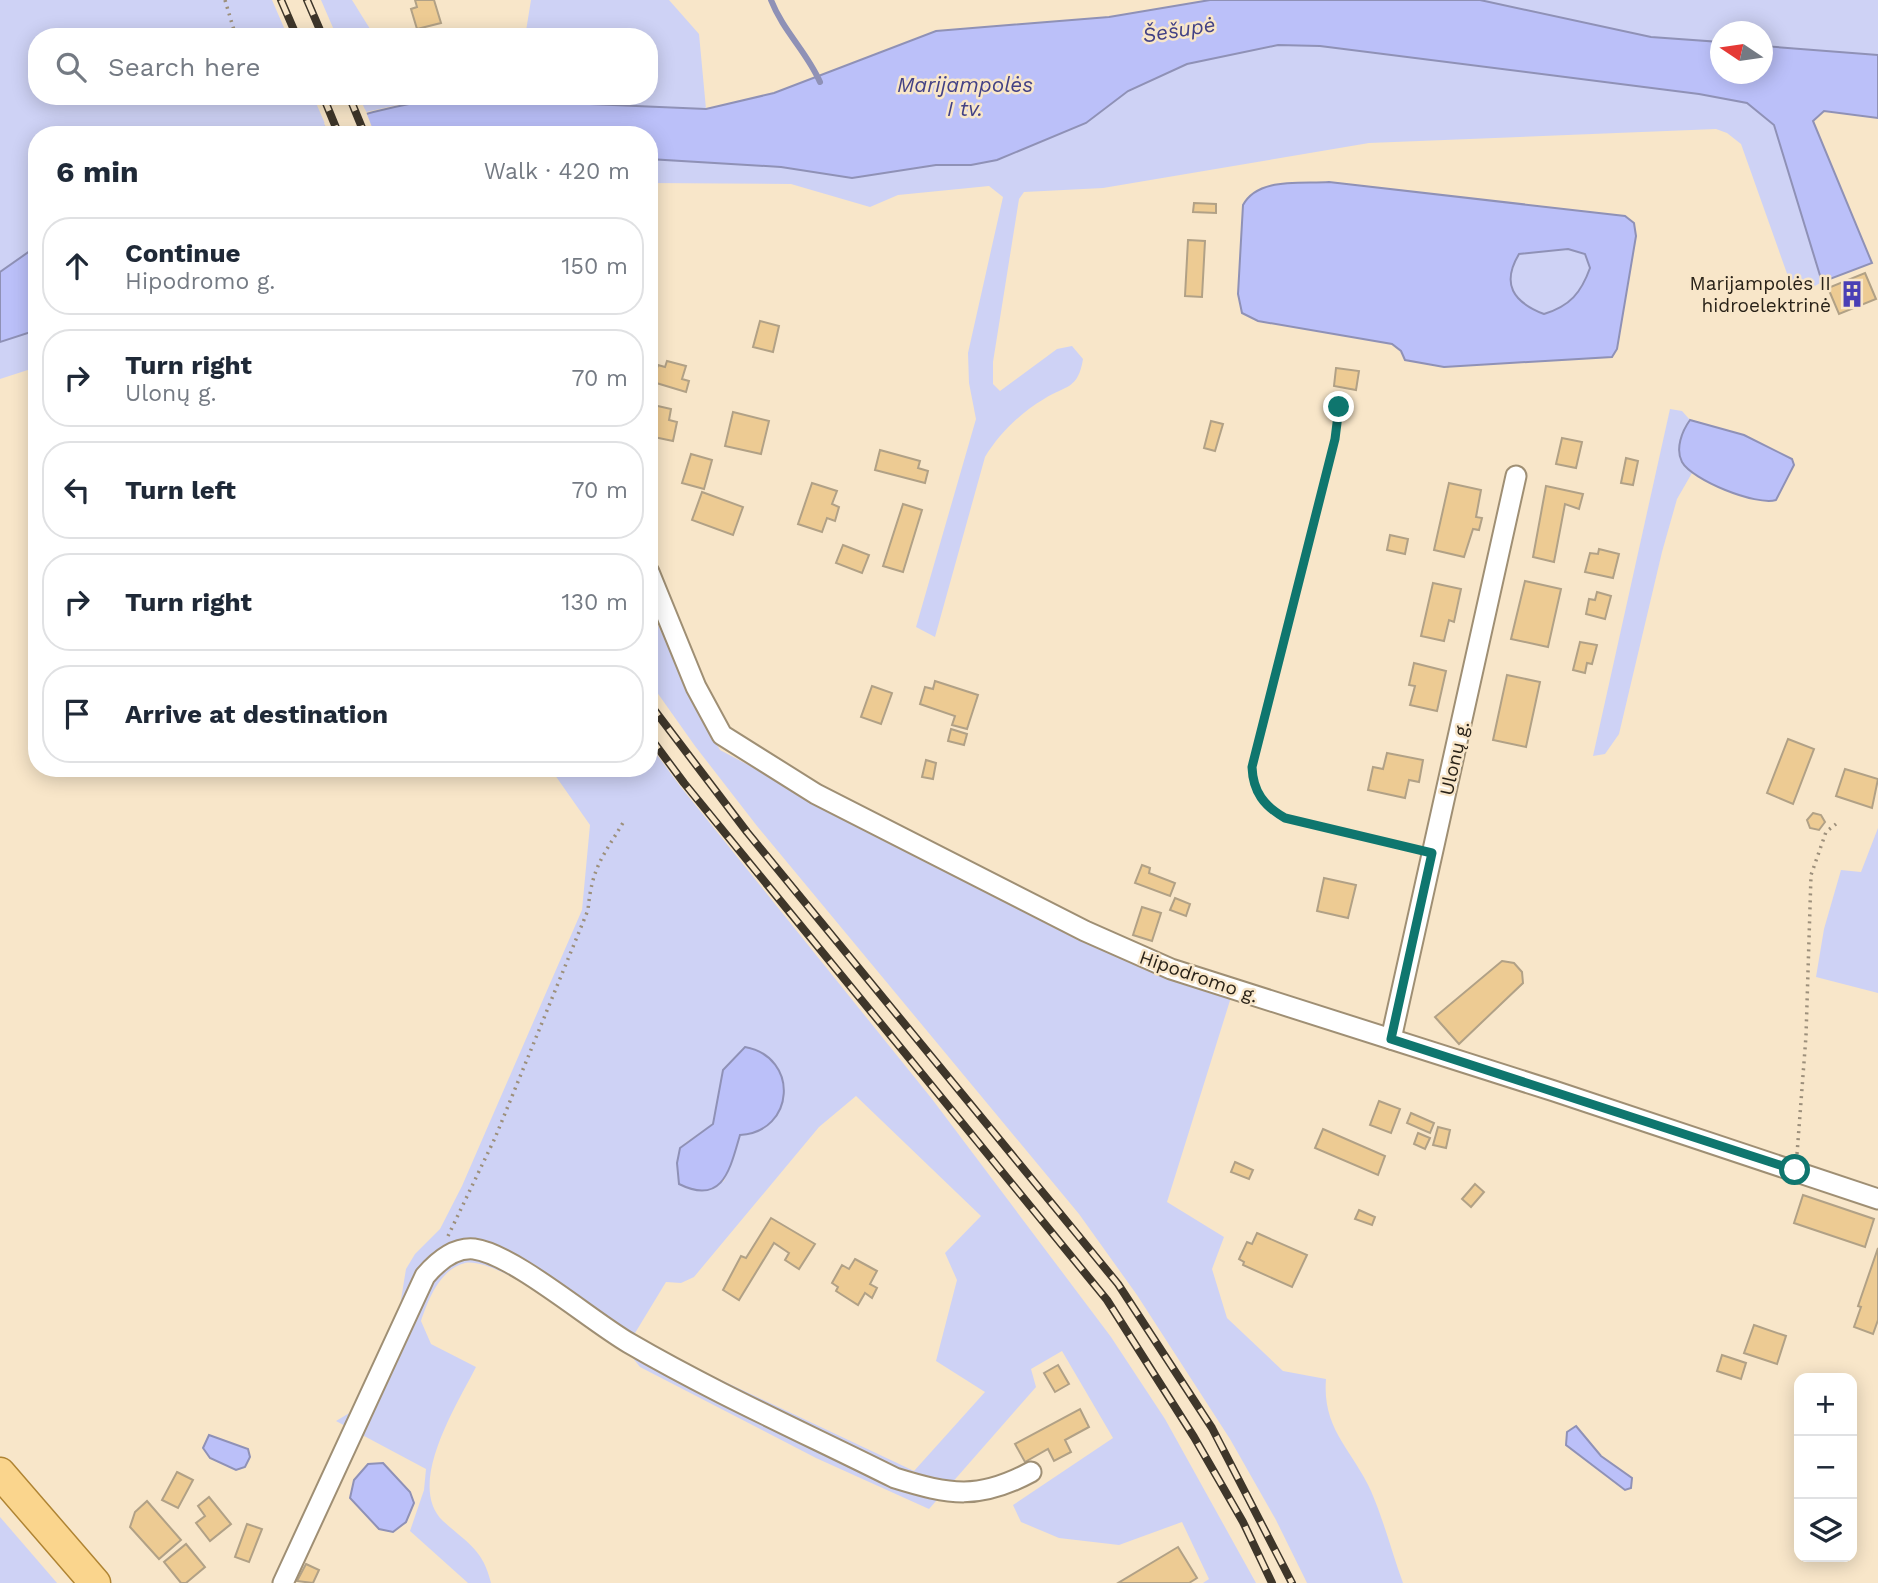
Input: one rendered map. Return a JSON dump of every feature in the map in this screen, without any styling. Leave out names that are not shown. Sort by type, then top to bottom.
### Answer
[{"type":"main road","points":[[0,1473],[95,1583]]},
{"type":"street","name":"Ulonų g.","points":[[1391,1039],[1516,476]]},
{"type":"street","name":"Hipodromo g.","points":[[658,594],[696,687],[722,735],[816,794],[1085,931],[1171,969],[1878,1199]]},
{"type":"street","points":[[283,1583],[425,1276],[434,1266],[457,1251],[473,1249],[506,1262],[628,1343],[895,1478],[938,1491],[972,1494],[1005,1486],[1031,1472]]},
{"type":"path","points":[[225,0],[233,28]]},
{"type":"path","points":[[1339,407],[1332,452],[1252,767],[1252,781],[1259,797],[1270,809],[1285,818],[1432,853]]},
{"type":"path","points":[[434,1266],[495,1138],[583,923],[597,863],[624,821]]},
{"type":"path","points":[[1795,1170],[1806,1036],[1811,875],[1826,832],[1836,824]]},
{"type":"shaded area","points":[[0,0],[272,0],[284,28],[28,28],[28,105],[317,105],[326,126],[28,126],[28,252],[0,272]]},
{"type":"shaded area","points":[[321,0],[352,0],[369,28],[333,28]]},
{"type":"shaded area","points":[[531,0],[669,0],[699,34],[706,109],[613,105],[658,105],[658,28],[526,28]]},
{"type":"shaded area","points":[[1480,0],[1878,0],[1878,55],[1773,47],[1773,21],[1710,21],[1710,41],[1651,37]]},
{"type":"shaded area","points":[[1278,45],[1320,46],[1699,94],[1747,103],[1774,125],[1822,282],[1806,291],[1790,282],[1741,144],[1727,133],[1716,129],[1369,143],[1103,188],[1024,192],[1019,199],[993,362],[993,384],[1000,391],[1057,349],[1072,346],[1083,359],[1081,369],[1074,382],[1018,417],[985,457],[935,637],[916,627],[976,419],[969,383],[968,353],[1003,197],[989,186],[898,195],[870,207],[791,184],[658,183],[658,160],[781,167],[852,178],[936,165],[971,165],[997,160],[1086,123],[1128,91],[1187,64]]},
{"type":"shaded area","points":[[363,105],[397,105],[366,112]]},
{"type":"shaded area","points":[[1568,249],[1585,254],[1590,268],[1573,297],[1561,307],[1544,314],[1524,304],[1513,291],[1511,283],[1511,275],[1519,254]]},
{"type":"shaded area","points":[[28,333],[28,370],[0,379],[0,342]]},
{"type":"shaded area","points":[[1670,409],[1682,411],[1690,420],[1685,428],[1681,460],[1692,473],[1677,499],[1662,552],[1619,734],[1605,754],[1593,756]]},
{"type":"shaded area","points":[[658,625],[702,719],[720,750],[884,837],[1232,994],[1167,1202],[1224,1237],[1212,1269],[1227,1318],[1283,1371],[1326,1379],[1326,1397],[1333,1426],[1371,1491],[1403,1583],[1307,1583],[1276,1520],[1230,1439],[1137,1295],[1079,1214],[757,826],[658,694]]},
{"type":"shaded area","points":[[658,756],[932,1099],[1111,1337],[1165,1419],[1256,1583],[1203,1583],[1209,1579],[1182,1522],[1119,1545],[1059,1538],[1021,1522],[1013,1505],[1113,1438],[1062,1351],[1031,1369],[1036,1387],[929,1509],[816,1458],[640,1367],[628,1352],[547,1297],[500,1271],[480,1264],[465,1263],[456,1266],[442,1278],[431,1295],[421,1321],[431,1344],[476,1367],[438,1444],[430,1487],[433,1506],[443,1521],[479,1554],[491,1583],[468,1583],[410,1531],[424,1490],[426,1469],[336,1421],[351,1412],[397,1324],[406,1269],[415,1254],[440,1229],[462,1186],[582,910],[590,825],[556,777],[658,777]],"holes":[[[856,1096],[981,1216],[945,1253],[957,1280],[936,1361],[985,1392],[914,1471],[632,1338],[666,1282],[681,1283],[694,1277],[819,1127]],[[713,1124],[740,1135],[724,1181],[702,1191],[685,1143]]]},
{"type":"shaded area","points":[[1878,828],[1878,993],[1816,977],[1824,929],[1841,870],[1861,872]]},
{"type":"shaded area","points":[[0,1517],[57,1583],[0,1583]]},
{"type":"water","name":"Marijampolės I tv.","points":[[1210,0],[1480,0],[1651,37],[1710,41],[1710,84],[1773,84],[1773,47],[1878,55],[1878,118],[1824,111],[1813,121],[1872,263],[1822,282],[1774,125],[1747,103],[1699,94],[1320,46],[1278,45],[1187,64],[1128,91],[1086,123],[997,160],[971,165],[936,165],[852,178],[781,167],[658,160],[658,126],[328,126],[406,105],[613,105],[706,109],[774,93],[936,31],[1109,17]]},
{"type":"water","points":[[1329,182],[1625,216],[1634,223],[1636,236],[1617,349],[1612,357],[1444,367],[1405,360],[1401,351],[1392,344],[1258,321],[1242,313],[1238,294],[1243,205],[1250,196],[1269,186]],"holes":[[[1568,249],[1585,254],[1590,268],[1587,277],[1568,303],[1561,307],[1544,314],[1524,304],[1513,291],[1511,274],[1519,254]]]},
{"type":"water","points":[[28,252],[28,333],[0,342],[0,272]]},
{"type":"water","points":[[1690,420],[1744,435],[1792,459],[1794,465],[1776,500],[1754,499],[1725,490],[1688,469],[1680,457],[1679,446]]},
{"type":"water","points":[[745,1047],[763,1054],[775,1065],[782,1078],[784,1094],[780,1108],[772,1121],[758,1131],[740,1135],[728,1171],[715,1187],[694,1190],[679,1184],[677,1163],[680,1148],[713,1124],[723,1070]]},
{"type":"water","points":[[1576,1426],[1601,1456],[1632,1478],[1631,1488],[1625,1490],[1566,1445],[1567,1432]]},
{"type":"water","points":[[209,1435],[248,1449],[250,1457],[245,1467],[236,1470],[210,1458],[203,1448]]},
{"type":"water","points":[[383,1463],[410,1492],[414,1503],[406,1522],[393,1532],[379,1529],[350,1498],[354,1480],[368,1464]]},
{"type":"pier","points":[[365,109],[372,126],[325,126],[324,123]]},
{"type":"building","points":[[415,0],[434,0],[441,23],[417,28],[411,9],[417,7]]},
{"type":"building","points":[[1194,203],[1216,204],[1216,213],[1193,212]]},
{"type":"building","points":[[1188,240],[1205,241],[1202,297],[1185,296]]},
{"type":"building","name":"Marijampolės II hidroelektrinė","points":[[1865,273],[1876,299],[1839,314],[1828,288]]},
{"type":"building","points":[[760,321],[779,326],[773,352],[753,347]]},
{"type":"building","points":[[667,361],[686,366],[682,379],[689,381],[686,392],[658,384],[658,365],[665,367]]},
{"type":"building","points":[[1336,368],[1359,371],[1356,390],[1334,386]]},
{"type":"building","points":[[658,406],[671,409],[669,420],[677,422],[673,441],[658,438]]},
{"type":"building","points":[[733,412],[769,421],[761,454],[725,446]]},
{"type":"building","points":[[1211,421],[1223,424],[1215,451],[1204,448]]},
{"type":"building","points":[[1562,438],[1582,442],[1576,468],[1556,464]]},
{"type":"building","points":[[880,450],[920,461],[918,468],[928,471],[925,483],[875,470]]},
{"type":"building","points":[[691,454],[712,460],[704,489],[682,483]]},
{"type":"building","points":[[1626,458],[1638,461],[1633,485],[1621,483]]},
{"type":"building","points":[[812,483],[837,491],[832,504],[839,507],[835,521],[827,518],[822,532],[798,524]]},
{"type":"building","points":[[1449,483],[1481,490],[1476,517],[1482,518],[1479,530],[1473,529],[1464,557],[1434,550]]},
{"type":"building","points":[[1546,486],[1583,494],[1579,509],[1565,504],[1554,562],[1533,557]]},
{"type":"building","points":[[702,492],[743,507],[733,535],[692,520]]},
{"type":"building","points":[[903,504],[922,510],[903,572],[883,566]]},
{"type":"building","points":[[1390,535],[1408,539],[1405,554],[1387,550]]},
{"type":"building","points":[[843,545],[869,555],[862,573],[836,563]]},
{"type":"building","points":[[1599,549],[1619,554],[1613,578],[1585,572],[1590,553],[1598,554]]},
{"type":"building","points":[[1525,581],[1561,589],[1548,647],[1511,639]]},
{"type":"building","points":[[1433,583],[1461,589],[1454,622],[1449,620],[1444,641],[1421,636]]},
{"type":"building","points":[[1597,592],[1611,596],[1605,619],[1586,614],[1589,599],[1595,600]]},
{"type":"building","points":[[1580,642],[1597,645],[1592,664],[1587,663],[1585,673],[1573,670]]},
{"type":"building","points":[[1414,663],[1446,671],[1437,711],[1410,705],[1415,686],[1409,685]]},
{"type":"building","points":[[1507,675],[1540,682],[1526,747],[1493,740]]},
{"type":"building","points":[[935,681],[978,695],[967,729],[952,725],[955,716],[920,704],[925,687],[933,689]]},
{"type":"building","points":[[872,686],[892,693],[881,724],[861,717]]},
{"type":"building","points":[[951,729],[967,734],[964,745],[948,741]]},
{"type":"building","points":[[1788,739],[1814,749],[1793,804],[1767,793]]},
{"type":"building","points":[[1387,753],[1423,760],[1419,782],[1409,780],[1405,798],[1368,790],[1373,767],[1383,769]]},
{"type":"building","points":[[926,760],[936,763],[933,779],[922,777]]},
{"type":"building","points":[[1845,769],[1878,779],[1872,808],[1836,796]]},
{"type":"building","points":[[1813,813],[1821,815],[1825,822],[1819,830],[1810,828],[1807,820]]},
{"type":"building","points":[[1142,865],[1150,868],[1149,873],[1175,883],[1170,896],[1135,883]]},
{"type":"building","points":[[1324,878],[1356,885],[1348,918],[1317,911]]},
{"type":"building","points":[[1175,898],[1190,904],[1186,916],[1170,910]]},
{"type":"building","points":[[1142,907],[1161,913],[1152,941],[1133,935]]},
{"type":"building","points":[[1502,961],[1514,963],[1522,972],[1523,983],[1459,1044],[1435,1017]]},
{"type":"building","points":[[1379,1101],[1400,1109],[1391,1133],[1370,1125]]},
{"type":"building","points":[[1411,1113],[1434,1123],[1430,1133],[1407,1123]]},
{"type":"building","points":[[1438,1127],[1450,1130],[1446,1148],[1433,1145]]},
{"type":"building","points":[[1323,1129],[1385,1156],[1378,1175],[1315,1148]]},
{"type":"building","points":[[1418,1133],[1430,1138],[1425,1149],[1414,1144]]},
{"type":"building","points":[[1235,1162],[1253,1170],[1249,1179],[1231,1172]]},
{"type":"building","points":[[1475,1184],[1484,1192],[1471,1207],[1462,1199]]},
{"type":"building","points":[[1803,1195],[1874,1219],[1865,1247],[1794,1223]]},
{"type":"building","points":[[1359,1210],[1375,1217],[1372,1225],[1355,1219]]},
{"type":"building","points":[[771,1218],[815,1244],[799,1269],[785,1260],[789,1253],[774,1243],[739,1300],[723,1290],[741,1256],[746,1258]]},
{"type":"building","points":[[1257,1233],[1307,1255],[1292,1287],[1243,1265],[1244,1262],[1239,1259],[1247,1242],[1252,1244]]},
{"type":"building","points":[[1878,1248],[1878,1320],[1873,1334],[1854,1327],[1861,1307],[1858,1306]]},
{"type":"building","points":[[855,1259],[877,1271],[870,1284],[877,1288],[872,1298],[865,1293],[858,1305],[836,1291],[838,1287],[832,1283],[842,1265],[849,1269]]},
{"type":"building","points":[[1754,1325],[1786,1336],[1777,1364],[1744,1353]]},
{"type":"building","points":[[1722,1355],[1746,1363],[1741,1379],[1717,1371]]},
{"type":"building","points":[[1058,1365],[1069,1384],[1055,1392],[1044,1373]]},
{"type":"building","points":[[1080,1409],[1089,1427],[1065,1440],[1071,1452],[1054,1461],[1048,1449],[1025,1462],[1015,1444]]},
{"type":"building","points":[[177,1472],[193,1480],[178,1508],[162,1500]]},
{"type":"building","points":[[209,1497],[231,1524],[210,1541],[196,1523],[205,1516],[198,1506]]},
{"type":"building","points":[[147,1501],[181,1540],[159,1559],[130,1527],[135,1512]]},
{"type":"building","points":[[247,1524],[262,1529],[249,1562],[235,1557]]},
{"type":"building","points":[[186,1544],[205,1567],[186,1583],[181,1583],[164,1562]]},
{"type":"building","points":[[1178,1547],[1197,1578],[1189,1583],[1118,1583]]},
{"type":"building","points":[[306,1564],[319,1570],[313,1583],[297,1581]]},
{"type":"waterway","points":[[771,0],[820,82]]},
{"type":"railway","points":[[281,0],[293,28]]},
{"type":"railway","points":[[307,0],[319,28]]},
{"type":"railway","points":[[327,105],[335,126]]},
{"type":"railway","points":[[353,105],[361,126]]},
{"type":"railway","points":[[658,715],[747,832],[1118,1284],[1212,1428],[1292,1583]]},
{"type":"railway","points":[[658,748],[1107,1300],[1194,1437],[1243,1522],[1272,1583]]},
{"type":"place","name":"Marijampolės II hidroelektrinė","points":[[1852,294]]},
{"type":"route","points":[[1339,407],[1335,439],[1252,767],[1252,781],[1259,797],[1270,809],[1285,818],[1432,853],[1391,1039],[1795,1170]]},
{"type":"water label","name":"Šešupė","points":[[1179,30]]}]
